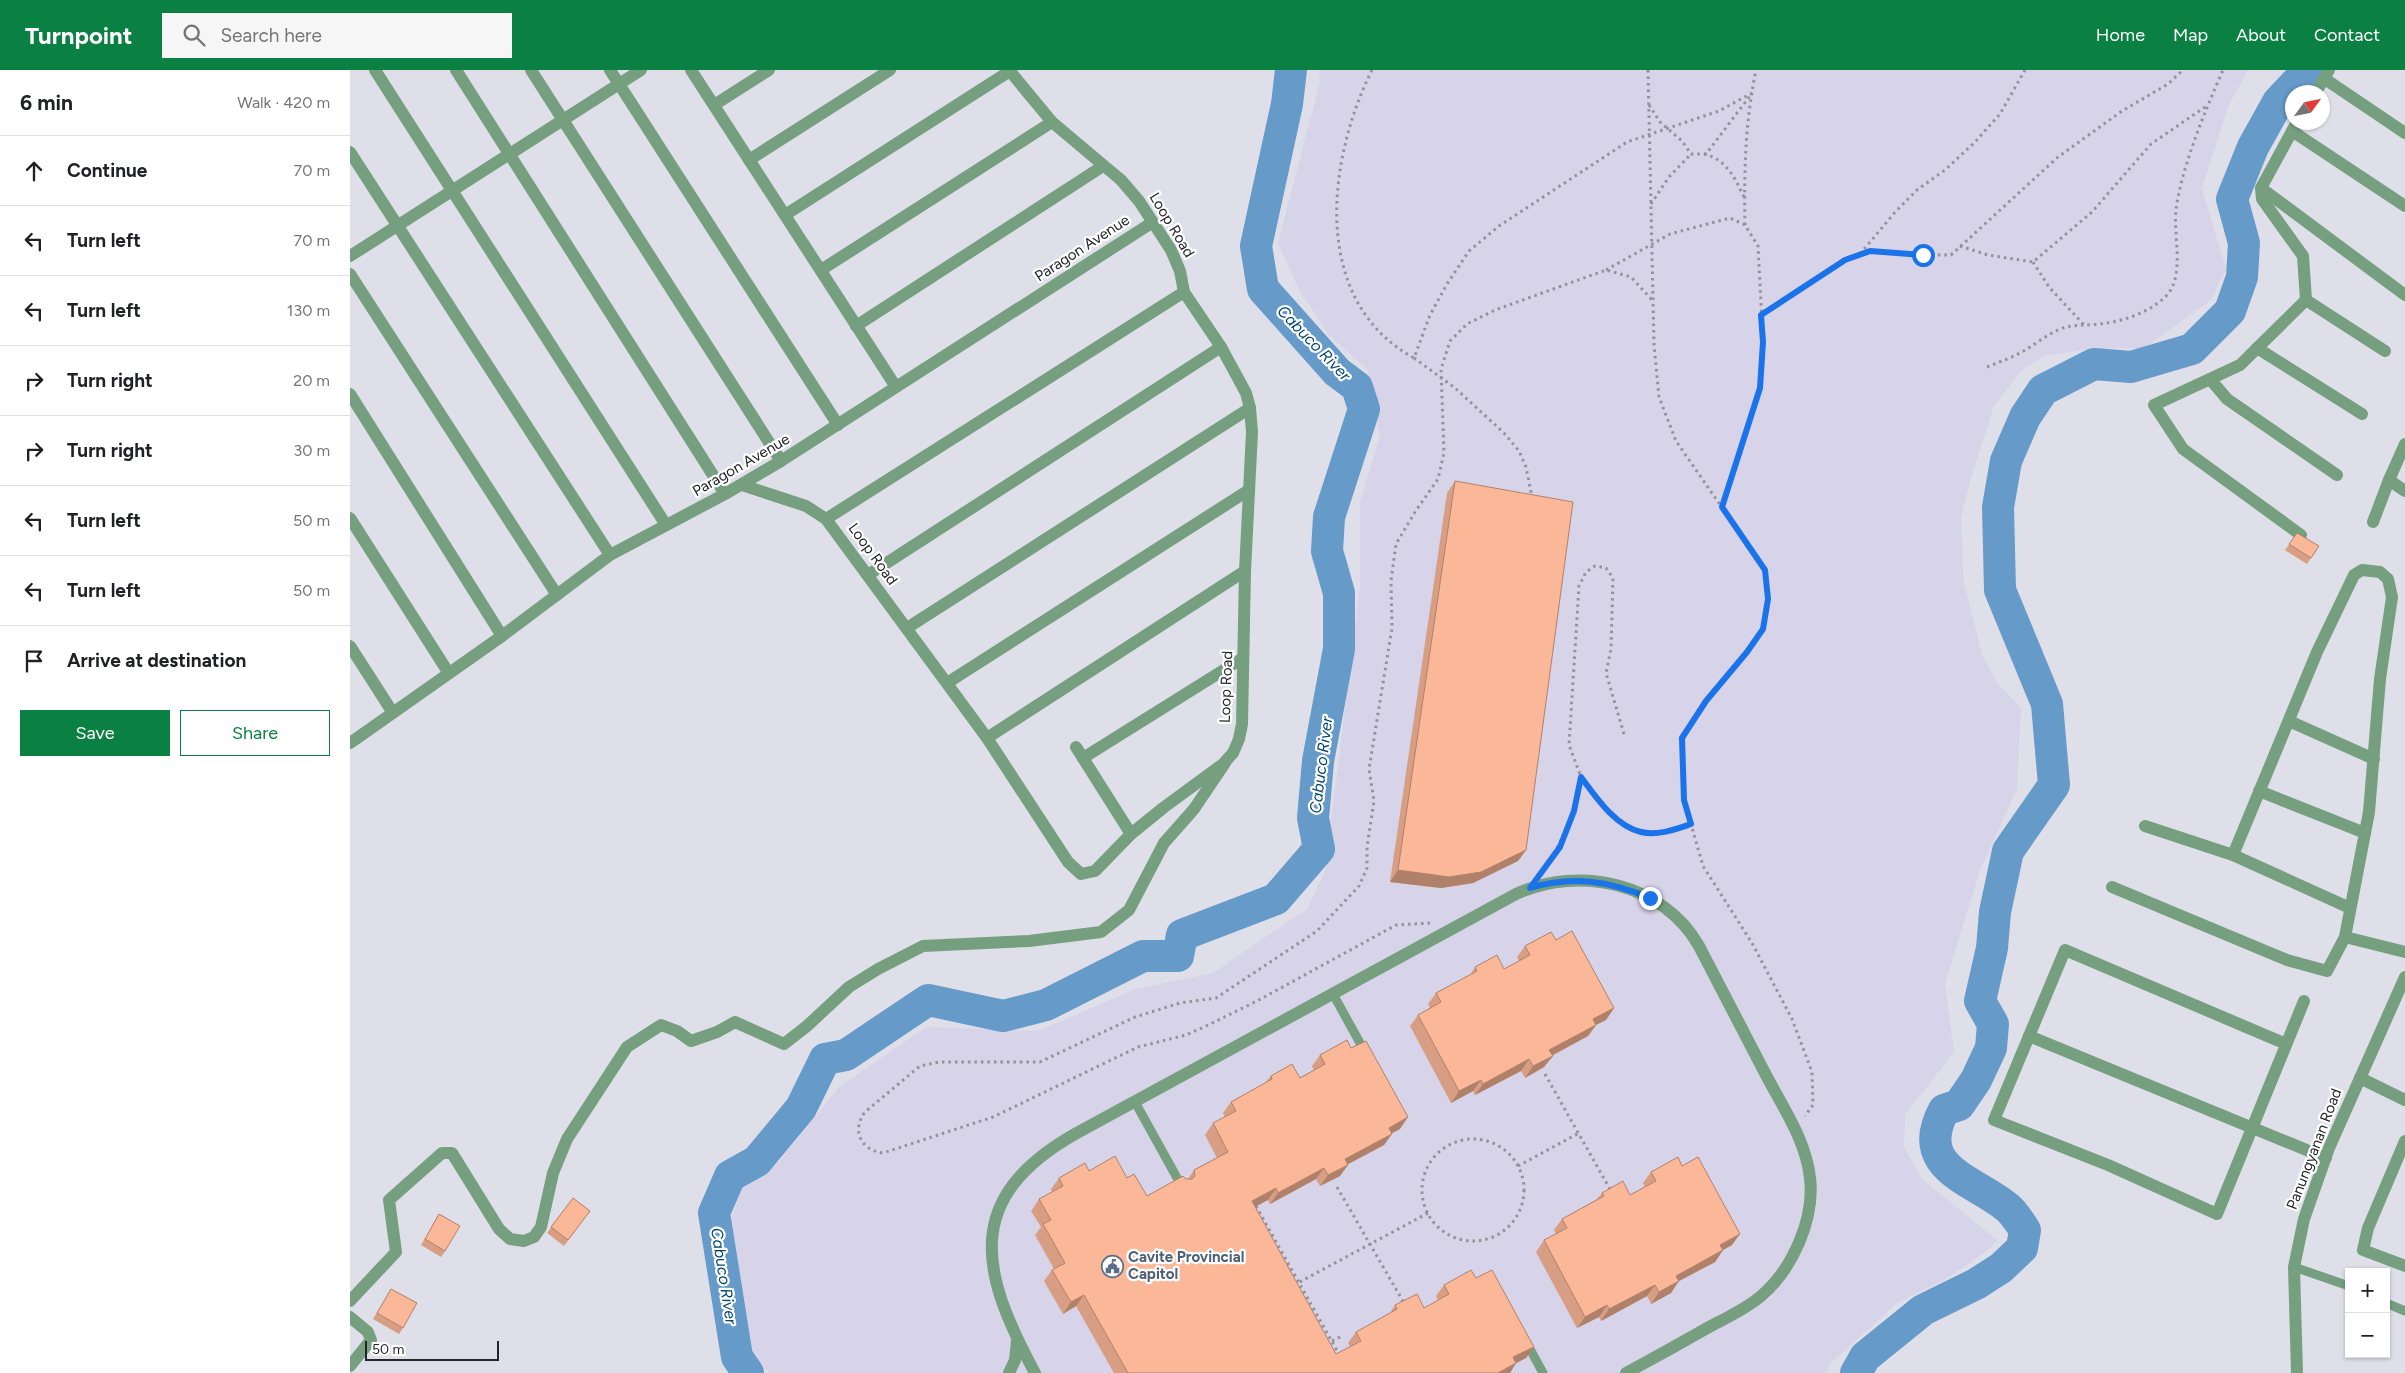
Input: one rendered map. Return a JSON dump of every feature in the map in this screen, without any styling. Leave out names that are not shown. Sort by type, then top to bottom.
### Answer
[{"type":"street","points":[[375,70],[666,525]]},
{"type":"street","points":[[456,70],[725,494]]},
{"type":"street","points":[[531,70],[781,462]]},
{"type":"street","points":[[610,70],[838,425]]},
{"type":"street","points":[[350,256],[640,70]]},
{"type":"street","points":[[691,70],[896,387]]},
{"type":"street","points":[[714,105],[770,70]]},
{"type":"street","points":[[749,160],[890,70]]},
{"type":"street","points":[[785,215],[1009,70]]},
{"type":"street","name":"Loop Road","points":[[742,485],[806,506],[826,519],[987,738],[1076,871],[1086,874],[1095,871],[1131,834],[1223,764],[1232,753],[1239,740],[1242,724],[1252,432],[1250,408],[1238,377],[1221,347],[1184,292],[1177,261],[1153,222],[1130,190],[1052,122],[1009,70]]},
{"type":"street","points":[[2320,85],[2327,74],[2405,133]]},
{"type":"street","points":[[821,270],[1052,122]]},
{"type":"street","points":[[2293,130],[2261,188],[2262,199],[2303,256],[2306,300],[2240,365],[2154,406],[2183,449],[2301,535]]},
{"type":"street","points":[[2299,130],[2405,206]]},
{"type":"street","points":[[350,152],[610,555]]},
{"type":"street","points":[[856,326],[1103,166]]},
{"type":"street","points":[[2261,188],[2405,295]]},
{"type":"street","name":"Paragon Avenue","points":[[350,743],[448,672],[502,636],[610,555],[742,485],[781,462],[1153,222]]},
{"type":"street","points":[[350,274],[557,595]]},
{"type":"street","points":[[826,519],[1184,292]]},
{"type":"street","points":[[2306,300],[2385,351]]},
{"type":"street","points":[[868,575],[1221,347]]},
{"type":"street","points":[[2257,348],[2362,414]]},
{"type":"street","points":[[2210,379],[2227,399],[2337,475]]},
{"type":"street","points":[[350,394],[502,636]]},
{"type":"street","points":[[907,628],[1250,408]]},
{"type":"street","points":[[2373,522],[2405,444]]},
{"type":"street","points":[[2389,480],[2405,491]]},
{"type":"street","points":[[947,683],[1249,490]]},
{"type":"street","points":[[350,518],[448,672]]},
{"type":"street","points":[[2112,887],[2287,960],[2326,971],[2344,938],[2365,833],[2374,759],[2380,679],[2392,598],[2388,579],[2380,572],[2362,570],[2354,576],[2317,652],[2233,855]]},
{"type":"street","points":[[987,738],[1246,571]]},
{"type":"street","points":[[350,646],[393,713]]},
{"type":"street","points":[[1131,834],[1079,752],[1243,658]]},
{"type":"street","points":[[2288,721],[2374,759]]},
{"type":"street","points":[[350,1301],[396,1252],[389,1200],[442,1153],[452,1153],[499,1229],[510,1239],[524,1241],[534,1237],[541,1227],[553,1173],[567,1139],[627,1047],[661,1026],[677,1031],[691,1041],[717,1032],[735,1022],[784,1044],[807,1026],[849,987],[878,969],[923,946],[1029,941],[1101,932],[1129,910],[1164,843],[1194,809],[1232,753]]},
{"type":"street","points":[[2259,791],[2365,833]]},
{"type":"street","points":[[2145,826],[2233,855],[2350,908]]},
{"type":"street","points":[[1035,1373],[1017,1341],[1000,1299],[994,1277],[991,1254],[993,1232],[1005,1198],[1024,1171],[1047,1151],[1332,994],[1530,888],[1562,880],[1593,880],[1622,887],[1650,898],[1679,918],[1699,946],[1795,1132],[1807,1161],[1810,1193],[1808,1210],[1797,1246],[1779,1277],[1761,1296],[1749,1305],[1626,1373]]},
{"type":"street","points":[[2344,938],[2405,952]]},
{"type":"street","points":[[2286,1044],[2065,950],[1994,1120],[2108,1165],[2217,1214],[2304,1001]]},
{"type":"street","name":"Panungyanan Road","points":[[2297,1373],[2294,1267],[2304,1219],[2326,1158],[2405,977]]},
{"type":"street","points":[[2029,1036],[2326,1158]]},
{"type":"street","points":[[2360,1078],[2405,1100]]},
{"type":"street","points":[[2405,1141],[2368,1228],[2363,1250],[2405,1266]]},
{"type":"street","points":[[350,1317],[368,1332],[371,1340],[350,1366]]},
{"type":"street","points":[[1009,1373],[1015,1360],[1017,1341]]},
{"type":"lane","points":[[1332,994],[1371,1064]]},
{"type":"lane","points":[[1135,1102],[1181,1185]]},
{"type":"lane","points":[[2294,1267],[2345,1285]]},
{"type":"lane","points":[[2390,1305],[2405,1311]]},
{"type":"lane","points":[[1520,1331],[1543,1373]]},
{"type":"path","points":[[1372,70],[1351,119],[1343,151],[1337,224],[1340,259],[1352,291],[1364,314],[1380,335],[1441,378],[1504,433],[1519,451],[1526,467],[1532,502]]},
{"type":"path","points":[[1648,70],[1654,345],[1660,397],[1676,441],[1765,570],[1768,599],[1763,629],[1747,652],[1706,701],[1682,738],[1684,800],[1703,866],[1765,968],[1792,1019],[1812,1072],[1813,1105],[1795,1132]]},
{"type":"path","points":[[1722,507],[1760,388],[1763,342],[1758,246],[1745,225],[1744,198],[1748,113],[1756,70]]},
{"type":"path","points":[[1859,255],[1896,211],[1917,190],[1959,157],[2000,114],[2025,70]]},
{"type":"path","points":[[1761,315],[1845,260],[1870,251],[1951,255],[2058,156],[2122,111],[2168,84],[2183,70]]},
{"type":"path","points":[[1987,367],[2020,353],[2057,331],[2073,325],[2116,322],[2149,308],[2168,294],[2176,277],[2177,258],[2174,228],[2181,184],[2208,104],[2224,70]]},
{"type":"path","points":[[1414,358],[1430,315],[1446,284],[1469,250],[1498,226],[1627,142],[1719,112],[1752,94]]},
{"type":"path","points":[[1706,154],[1752,94]]},
{"type":"path","points":[[1649,104],[1666,128],[1682,141],[1691,154]]},
{"type":"path","points":[[2033,262],[2092,212],[2151,144],[2208,104]]},
{"type":"path","points":[[1651,204],[1668,177],[1691,154],[1706,154],[1719,160],[1728,168],[1744,198]]},
{"type":"path","points":[[1432,923],[1396,925],[1257,1001],[1204,1027],[1186,1035],[1133,1049],[992,1117],[893,1152],[883,1153],[866,1147],[859,1136],[860,1120],[866,1112],[920,1066],[940,1062],[1040,1062],[1135,1017],[1180,1004],[1216,998],[1317,931],[1359,886],[1368,868],[1367,847],[1374,801],[1369,769],[1392,628],[1391,581],[1396,544],[1438,479],[1444,453],[1441,369],[1450,341],[1467,324],[1494,310],[1606,270],[1670,234],[1730,218],[1745,225]]},
{"type":"path","points":[[1960,246],[1988,255],[2033,262],[2049,287],[2084,325]]},
{"type":"path","points":[[1606,270],[1631,277],[1653,301]]},
{"type":"path","points":[[1624,734],[1606,673],[1611,649],[1613,578],[1606,568],[1595,566],[1586,572],[1579,586],[1569,745],[1581,777],[1606,809],[1625,824],[1641,832],[1663,832],[1691,824]]},
{"type":"path","points":[[1530,888],[1560,847],[1574,811],[1581,777]]},
{"type":"path","points":[[1545,1074],[1612,1192]]},
{"type":"path","points":[[1518,1166],[1578,1133]]},
{"type":"path","points":[[1474,1139],[1491,1142],[1506,1151],[1518,1166],[1523,1180],[1522,1204],[1511,1225],[1498,1235],[1483,1240],[1467,1240],[1451,1236],[1438,1226],[1428,1214],[1423,1197],[1423,1179],[1430,1163],[1441,1150],[1457,1141],[1474,1139]]},
{"type":"path","points":[[1337,1186],[1404,1303]]},
{"type":"path","points":[[1256,1206],[1341,1358]]},
{"type":"path","points":[[1290,1287],[1428,1214]]},
{"type":"path","points":[[1332,1341],[1340,1337]]},
{"type":"shaded area","points":[[1319,70],[2248,70],[2228,107],[2202,188],[2226,269],[2211,300],[2144,348],[2091,349],[2044,356],[2021,371],[1994,406],[1971,478],[1961,517],[1964,584],[1982,654],[1997,683],[2021,708],[2017,789],[1980,870],[1945,984],[1954,1052],[1905,1115],[1904,1147],[1922,1179],[1997,1240],[1987,1251],[1944,1280],[1898,1302],[1831,1363],[1826,1373],[771,1373],[749,1357],[724,1240],[744,1181],[778,1163],[839,1087],[926,1027],[1038,1031],[1136,989],[1213,973],[1307,909],[1325,871],[1360,587],[1360,502],[1380,435],[1368,370],[1329,335],[1300,291],[1278,243],[1320,82]]},
{"type":"building","points":[[1455,481],[1573,502],[1526,850],[1481,872],[1449,877],[1398,870]]},
{"type":"building","points":[[2297,533],[2319,546],[2311,558],[2289,544]]},
{"type":"building","points":[[1572,931],[1614,1008],[1593,1019],[1596,1025],[1549,1050],[1553,1056],[1533,1066],[1529,1059],[1483,1084],[1481,1080],[1459,1091],[1418,1015],[1441,1002],[1436,993],[1477,971],[1475,967],[1497,955],[1504,969],[1530,955],[1525,946],[1551,932],[1556,940]]},
{"type":"building","points":[[1347,1040],[1351,1048],[1366,1041],[1408,1117],[1389,1128],[1392,1134],[1345,1159],[1348,1165],[1328,1175],[1324,1168],[1278,1193],[1276,1188],[1252,1201],[1336,1354],[1361,1341],[1356,1332],[1397,1309],[1395,1305],[1417,1294],[1424,1308],[1449,1294],[1444,1285],[1471,1270],[1476,1278],[1492,1270],[1534,1347],[1513,1357],[1516,1363],[1498,1373],[1128,1373],[1084,1295],[1071,1302],[1052,1270],[1065,1263],[1043,1224],[1051,1220],[1039,1199],[1063,1186],[1059,1178],[1085,1163],[1089,1171],[1115,1156],[1127,1178],[1134,1174],[1147,1196],[1183,1176],[1186,1179],[1192,1179],[1195,1176],[1194,1170],[1228,1152],[1213,1123],[1236,1111],[1231,1102],[1272,1079],[1271,1076],[1292,1064],[1300,1078],[1325,1064],[1320,1055]]},
{"type":"building","points":[[1678,1157],[1682,1166],[1698,1157],[1740,1234],[1720,1245],[1723,1250],[1676,1276],[1679,1281],[1659,1292],[1655,1285],[1609,1309],[1607,1305],[1585,1317],[1544,1240],[1567,1228],[1562,1219],[1604,1196],[1602,1193],[1623,1181],[1630,1195],[1656,1181],[1651,1172]]},
{"type":"building","points":[[573,1198],[590,1211],[568,1240],[551,1227]]},
{"type":"building","points":[[439,1214],[460,1226],[445,1251],[425,1239]]},
{"type":"building","points":[[391,1289],[417,1303],[403,1328],[377,1313]]},
{"type":"waterway","name":"Cabuco River","points":[[748,1373],[737,1357],[714,1213],[730,1176],[757,1161],[801,1108],[825,1059],[846,1055],[928,1000],[1003,1016],[1046,1005],[1143,956],[1178,956],[1182,935],[1276,899],[1319,849],[1313,818],[1318,761],[1339,649],[1339,593],[1327,551],[1329,517],[1364,409],[1357,387],[1337,372],[1263,289],[1256,246],[1287,104],[1291,70]]},
{"type":"waterway","points":[[1856,1373],[1865,1357],[1923,1310],[1976,1284],[2001,1268],[2022,1248],[2025,1230],[2008,1208],[1952,1171],[1941,1160],[1936,1146],[1936,1130],[1944,1110],[1959,1105],[1976,1080],[1991,1048],[1993,1024],[1980,1001],[1992,948],[1995,912],[2008,851],[2054,785],[2047,704],[2000,590],[1998,507],[2006,461],[2025,417],[2043,390],[2094,364],[2131,367],[2192,349],[2230,311],[2242,277],[2244,243],[2232,199],[2253,147],[2278,102],[2308,70]]},
{"type":"place","name":"Cavite Provincial Capitol","points":[[1112,1266]]},
{"type":"route","points":[[1650,898],[1622,887],[1593,880],[1562,880],[1530,888],[1560,847],[1574,811],[1581,777],[1606,809],[1625,824],[1641,832],[1663,832],[1691,824],[1684,800],[1682,738],[1706,701],[1747,652],[1763,629],[1768,599],[1765,570],[1722,507],[1760,388],[1763,342],[1761,315],[1845,260],[1870,251],[1923,255]]}]
